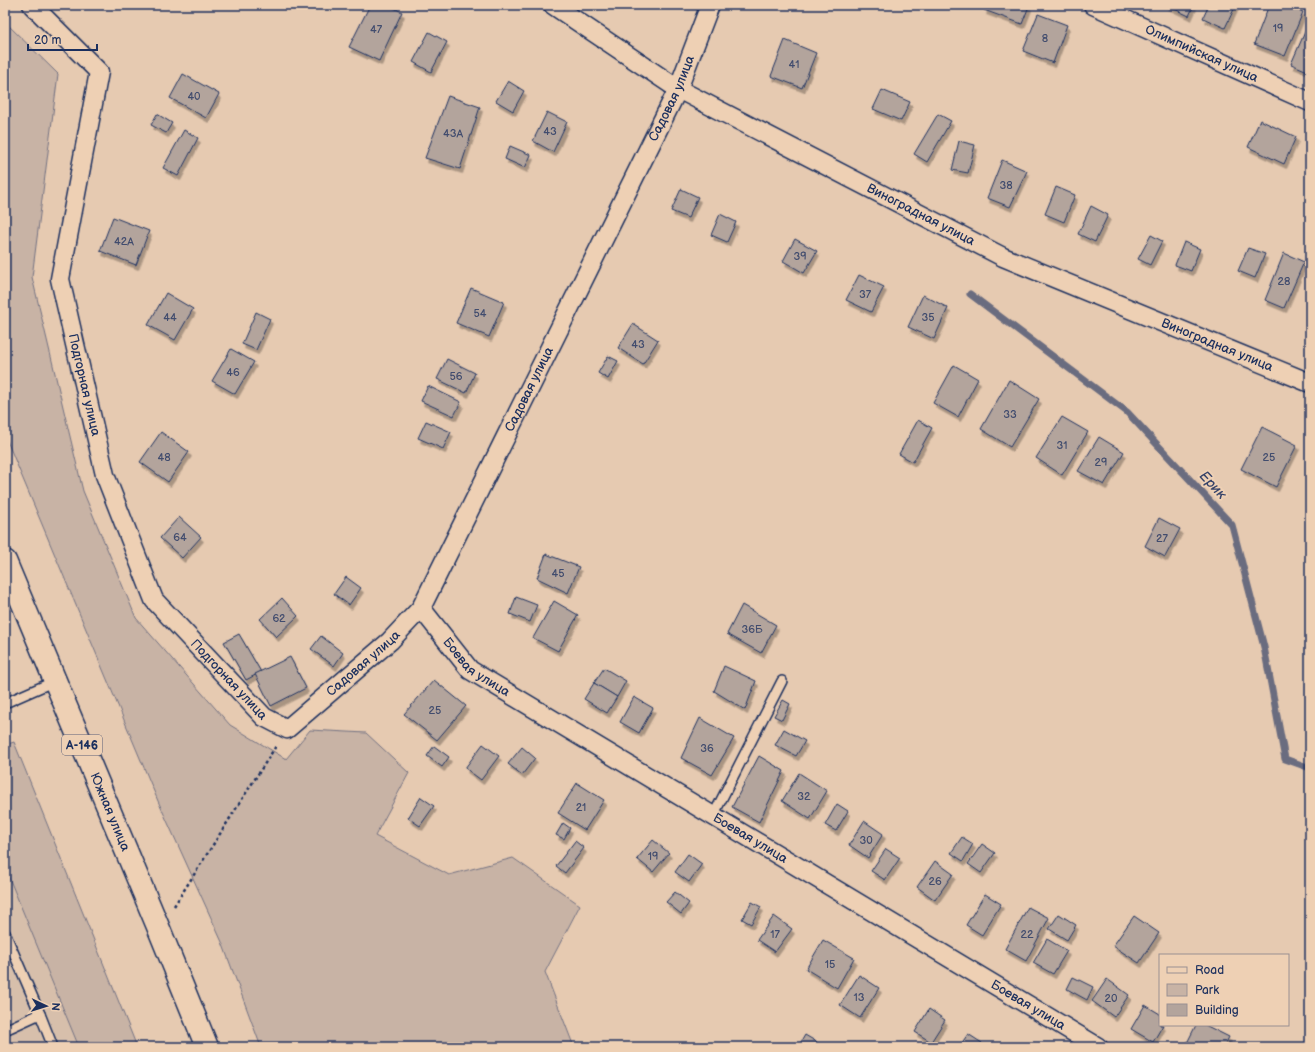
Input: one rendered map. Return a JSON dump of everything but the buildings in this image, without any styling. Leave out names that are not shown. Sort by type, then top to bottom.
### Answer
[{"type":"highway","name":"Южная улица","points":[[5,561],[159,929]]},
{"type":"highway","name":"А-146","points":[[159,929],[207,1047]]},
{"type":"street","name":"Подгорная улица","points":[[32,5],[99,72],[60,279],[105,476],[154,600],[264,717],[287,729]]},
{"type":"street","name":"Виноградная улица","points":[[553,5],[678,90],[1003,257],[1310,383]]},
{"type":"street","name":"Садовая улица","points":[[287,729],[390,641],[421,608],[678,90],[710,5]]},
{"type":"street","name":"Олимпийская улица","points":[[1093,5],[1310,102]]},
{"type":"street","name":"Боевая улица","points":[[421,608],[470,670],[1098,1047]]},
{"type":"lane","points":[[713,816],[782,680]]},
{"type":"lane","points":[[5,703],[55,681]]},
{"type":"lane","points":[[5,933],[53,1047]]},
{"type":"lane","points":[[5,1030],[40,1014]]},
{"type":"path","points":[[159,929],[287,729]]},
{"type":"shaded area","points":[[5,868],[79,1047],[5,1047]]},
{"type":"green space","points":[[5,22],[58,74],[32,277],[83,491],[136,618],[230,725],[286,759],[310,730],[366,733],[409,773],[375,836],[449,875],[513,858],[580,905],[545,972],[574,1047],[261,1047],[222,942],[158,801],[5,436]]},
{"type":"green space","points":[[14,742],[137,1047],[79,1047],[5,868],[5,745]]},
{"type":"waterway","name":"Ерик","points":[[970,294],[1127,412],[1232,525],[1264,647],[1285,759],[1310,768]]}]
